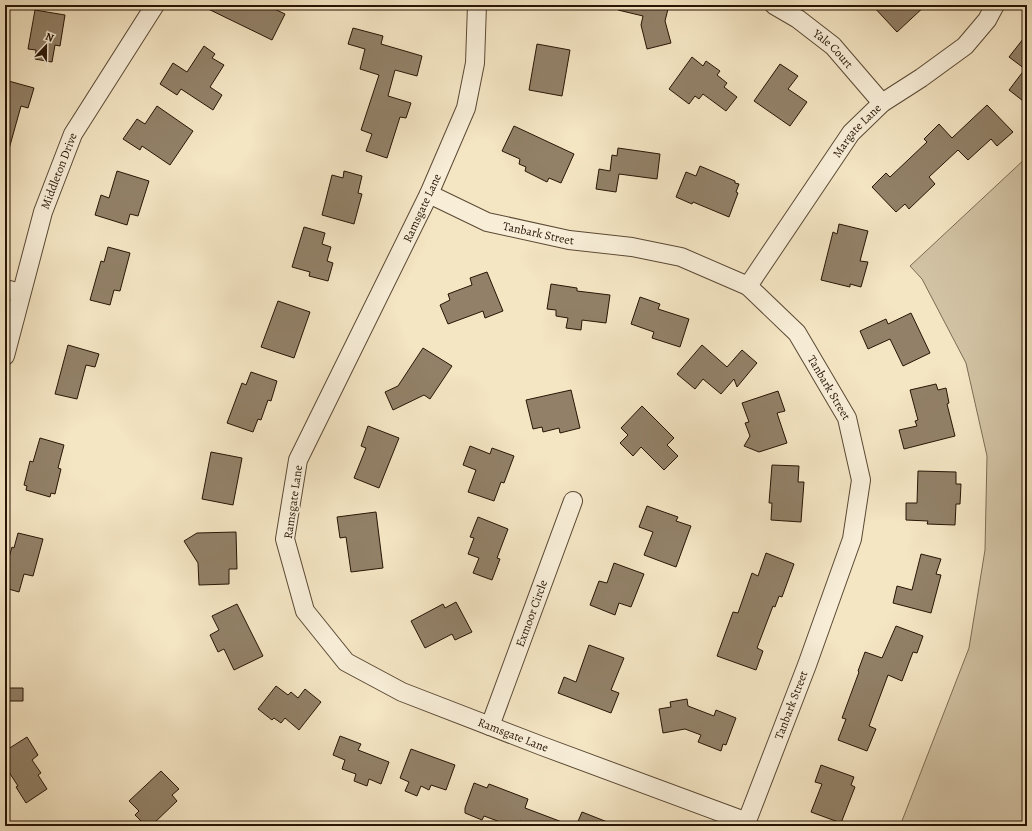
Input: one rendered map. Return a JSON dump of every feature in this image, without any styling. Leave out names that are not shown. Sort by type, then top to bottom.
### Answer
[{"type":"street","name":"Middleton Drive","points":[[5,356],[13,291],[73,134],[155,5]]},
{"type":"street","name":"Ramsgate Lane","points":[[477,5],[475,64],[466,108],[429,194],[298,460],[285,539],[305,611],[346,662],[402,692],[746,824]]},
{"type":"street","name":"Yale Court","points":[[774,5],[798,19],[833,46],[882,103]]},
{"type":"street","name":"Margate Lane","points":[[748,286],[851,133],[882,103],[921,78],[965,46],[988,20],[995,5]]},
{"type":"street","name":"Tanbark Street","points":[[429,194],[487,222],[569,240],[632,248],[681,257],[748,286],[797,333],[847,418],[861,480],[852,539],[807,665],[746,824]]},
{"type":"street","name":"Exmoor Circle","points":[[490,726],[573,501]]},
{"type":"shaded area","points":[[1027,157],[1027,826],[900,826],[969,648],[985,550],[987,456],[966,363],[922,279],[910,266]]},
{"type":"building","points":[[200,5],[266,5],[285,14],[272,40]]},
{"type":"building","points":[[619,5],[669,5],[665,21],[671,43],[647,49],[641,25],[643,16],[618,10]]},
{"type":"building","points":[[872,5],[926,5],[897,32]]},
{"type":"building","points":[[35,10],[65,15],[60,46],[55,45],[52,62],[35,59],[36,50],[28,49]]},
{"type":"building","points":[[353,28],[383,36],[381,44],[422,56],[417,76],[395,70],[388,96],[411,103],[406,118],[400,117],[387,158],[366,151],[372,134],[361,130],[379,75],[360,69],[365,49],[348,44]]},
{"type":"building","points":[[1027,34],[1027,104],[1009,90],[1025,69],[1009,57]]},
{"type":"building","points":[[537,44],[570,50],[562,96],[529,90]]},
{"type":"building","points":[[204,46],[215,54],[212,58],[224,65],[210,87],[222,95],[213,110],[181,89],[177,95],[160,84],[173,63],[187,72]]},
{"type":"building","points":[[692,57],[703,66],[706,61],[720,71],[717,75],[727,83],[724,87],[737,97],[726,111],[703,94],[699,99],[695,96],[689,104],[669,89]]},
{"type":"building","points":[[780,64],[798,76],[788,89],[807,102],[790,126],[754,101]]},
{"type":"building","points":[[5,80],[34,88],[28,108],[21,106],[9,149],[5,149]]},
{"type":"building","points":[[987,105],[1013,132],[997,146],[991,139],[968,160],[958,150],[929,177],[935,184],[909,209],[905,204],[896,212],[872,187],[886,173],[890,177],[927,142],[924,139],[939,124],[952,138]]},
{"type":"building","points":[[157,106],[193,131],[170,165],[142,146],[140,150],[123,139],[137,119],[145,124]]},
{"type":"building","points":[[514,126],[574,154],[561,183],[549,178],[547,182],[525,171],[526,167],[519,164],[520,159],[502,151]]},
{"type":"building","points":[[618,148],[660,154],[657,179],[619,174],[616,192],[596,189],[599,169],[610,171],[612,155],[617,156]]},
{"type":"building","points":[[700,166],[739,184],[736,192],[738,193],[729,217],[693,202],[692,204],[676,197],[686,172],[696,176]]},
{"type":"building","points":[[117,171],[149,181],[138,216],[130,214],[127,225],[95,215],[101,195],[109,198]]},
{"type":"building","points":[[344,171],[362,176],[358,193],[362,194],[354,224],[322,215],[332,175],[343,178]]},
{"type":"building","points":[[839,224],[868,231],[860,261],[868,262],[861,287],[850,284],[850,287],[821,280],[833,232],[837,234]]},
{"type":"building","points":[[304,227],[325,233],[322,244],[331,247],[327,261],[333,263],[328,281],[309,276],[310,272],[292,267]]},
{"type":"building","points":[[108,247],[130,253],[120,291],[114,290],[110,305],[90,300],[101,261],[104,262]]},
{"type":"building","points":[[487,272],[503,311],[485,318],[483,311],[448,324],[440,305],[450,300],[448,294],[472,285],[470,278]]},
{"type":"building","points":[[551,284],[577,288],[577,291],[610,295],[606,323],[582,320],[581,330],[566,328],[568,318],[556,316],[556,310],[547,309]]},
{"type":"building","points":[[640,297],[660,304],[658,309],[689,319],[680,347],[652,338],[654,332],[631,324]]},
{"type":"building","points":[[278,301],[310,312],[294,358],[261,347]]},
{"type":"building","points":[[911,313],[930,353],[903,366],[890,339],[868,349],[860,331],[886,319],[888,324]]},
{"type":"building","points":[[68,345],[99,354],[95,367],[86,365],[77,399],[55,394]]},
{"type":"building","points":[[702,345],[727,367],[742,350],[757,363],[737,387],[734,379],[721,394],[703,379],[695,389],[677,374]]},
{"type":"building","points":[[423,348],[452,366],[430,399],[424,395],[393,410],[385,392],[398,386]]},
{"type":"building","points":[[251,372],[277,381],[271,401],[268,400],[261,420],[258,419],[253,432],[227,423],[242,383],[246,385]]},
{"type":"building","points":[[936,384],[938,390],[946,388],[949,403],[947,404],[955,436],[904,449],[899,430],[917,426],[915,421],[918,420],[910,390]]},
{"type":"building","points":[[571,390],[580,428],[560,433],[559,428],[543,432],[542,427],[533,429],[526,400]]},
{"type":"building","points":[[778,391],[785,411],[777,413],[787,443],[759,452],[744,446],[750,436],[745,423],[749,422],[742,403]]},
{"type":"building","points":[[642,406],[674,438],[667,445],[678,456],[664,470],[641,447],[633,456],[620,443],[628,435],[621,428]]},
{"type":"building","points":[[368,426],[399,438],[379,488],[354,478],[366,448],[361,446]]},
{"type":"building","points":[[40,438],[64,445],[58,468],[61,469],[55,494],[51,493],[50,497],[26,490],[27,486],[24,485],[30,461],[33,462]]},
{"type":"building","points":[[470,446],[490,454],[492,448],[514,456],[504,483],[501,482],[494,501],[468,492],[476,470],[463,465]]},
{"type":"building","points":[[211,452],[242,458],[233,505],[202,499]]},
{"type":"building","points":[[772,465],[799,466],[798,482],[804,482],[801,522],[771,520],[772,503],[769,503]]},
{"type":"building","points":[[918,471],[956,472],[956,484],[961,484],[960,504],[956,504],[955,525],[927,524],[928,521],[906,520],[906,503],[917,503]]},
{"type":"building","points":[[647,506],[678,517],[676,521],[691,526],[676,567],[644,555],[653,532],[639,527]]},
{"type":"building","points":[[376,512],[383,568],[351,572],[346,537],[340,538],[337,517]]},
{"type":"building","points":[[478,517],[508,529],[497,558],[500,559],[492,580],[473,573],[479,558],[468,554],[474,538],[470,537]]},
{"type":"building","points":[[236,532],[237,569],[229,569],[229,584],[199,585],[198,563],[184,541],[197,533]]},
{"type":"building","points":[[18,533],[43,539],[33,576],[24,574],[19,592],[5,588],[5,571]]},
{"type":"building","points":[[766,553],[794,564],[782,597],[779,596],[775,607],[773,606],[757,648],[763,651],[756,670],[717,656],[733,612],[738,613],[752,573],[758,576]]},
{"type":"building","points":[[921,554],[941,559],[936,574],[941,575],[931,613],[893,603],[897,586],[912,590]]},
{"type":"building","points":[[614,563],[644,574],[631,607],[619,603],[615,615],[590,605],[599,581],[607,583]]},
{"type":"building","points":[[456,602],[472,632],[455,640],[452,634],[425,648],[411,621],[443,604],[445,608]]},
{"type":"building","points":[[237,604],[263,656],[234,670],[224,649],[218,652],[210,635],[219,630],[212,616]]},
{"type":"building","points":[[896,626],[923,636],[917,653],[913,652],[902,681],[888,675],[869,726],[876,729],[867,751],[838,740],[846,719],[842,718],[865,652],[882,658]]},
{"type":"building","points":[[589,645],[624,658],[611,690],[619,693],[611,713],[558,693],[564,677],[576,682]]},
{"type":"building","points":[[276,686],[288,695],[291,692],[298,698],[305,689],[321,702],[299,730],[285,718],[281,723],[274,718],[272,720],[258,709]]},
{"type":"building","points":[[5,688],[23,688],[23,701],[5,701]]},
{"type":"building","points":[[687,699],[688,706],[714,716],[716,710],[736,718],[726,745],[723,744],[721,751],[698,742],[701,735],[685,729],[663,733],[659,709],[671,707],[670,702]]},
{"type":"building","points":[[340,736],[361,744],[358,750],[389,762],[381,784],[369,779],[367,786],[354,781],[356,774],[342,769],[345,760],[333,755]]},
{"type":"building","points":[[27,737],[38,755],[32,760],[41,773],[38,775],[47,789],[26,803],[16,787],[18,786],[5,766],[5,751]]},
{"type":"building","points":[[411,749],[455,765],[446,790],[431,785],[429,790],[421,786],[417,796],[405,791],[409,782],[400,778]]},
{"type":"building","points":[[821,765],[854,777],[851,785],[855,787],[841,823],[811,812],[822,784],[815,782]]},
{"type":"building","points":[[161,771],[179,789],[172,795],[177,801],[151,826],[146,826],[135,815],[139,811],[129,801]]},
{"type":"building","points":[[474,783],[487,788],[489,784],[528,799],[525,808],[570,825],[533,826],[520,821],[518,826],[511,826],[484,816],[482,820],[465,813],[465,808]]},
{"type":"building","points":[[582,812],[615,825],[615,826],[576,826]]}]
